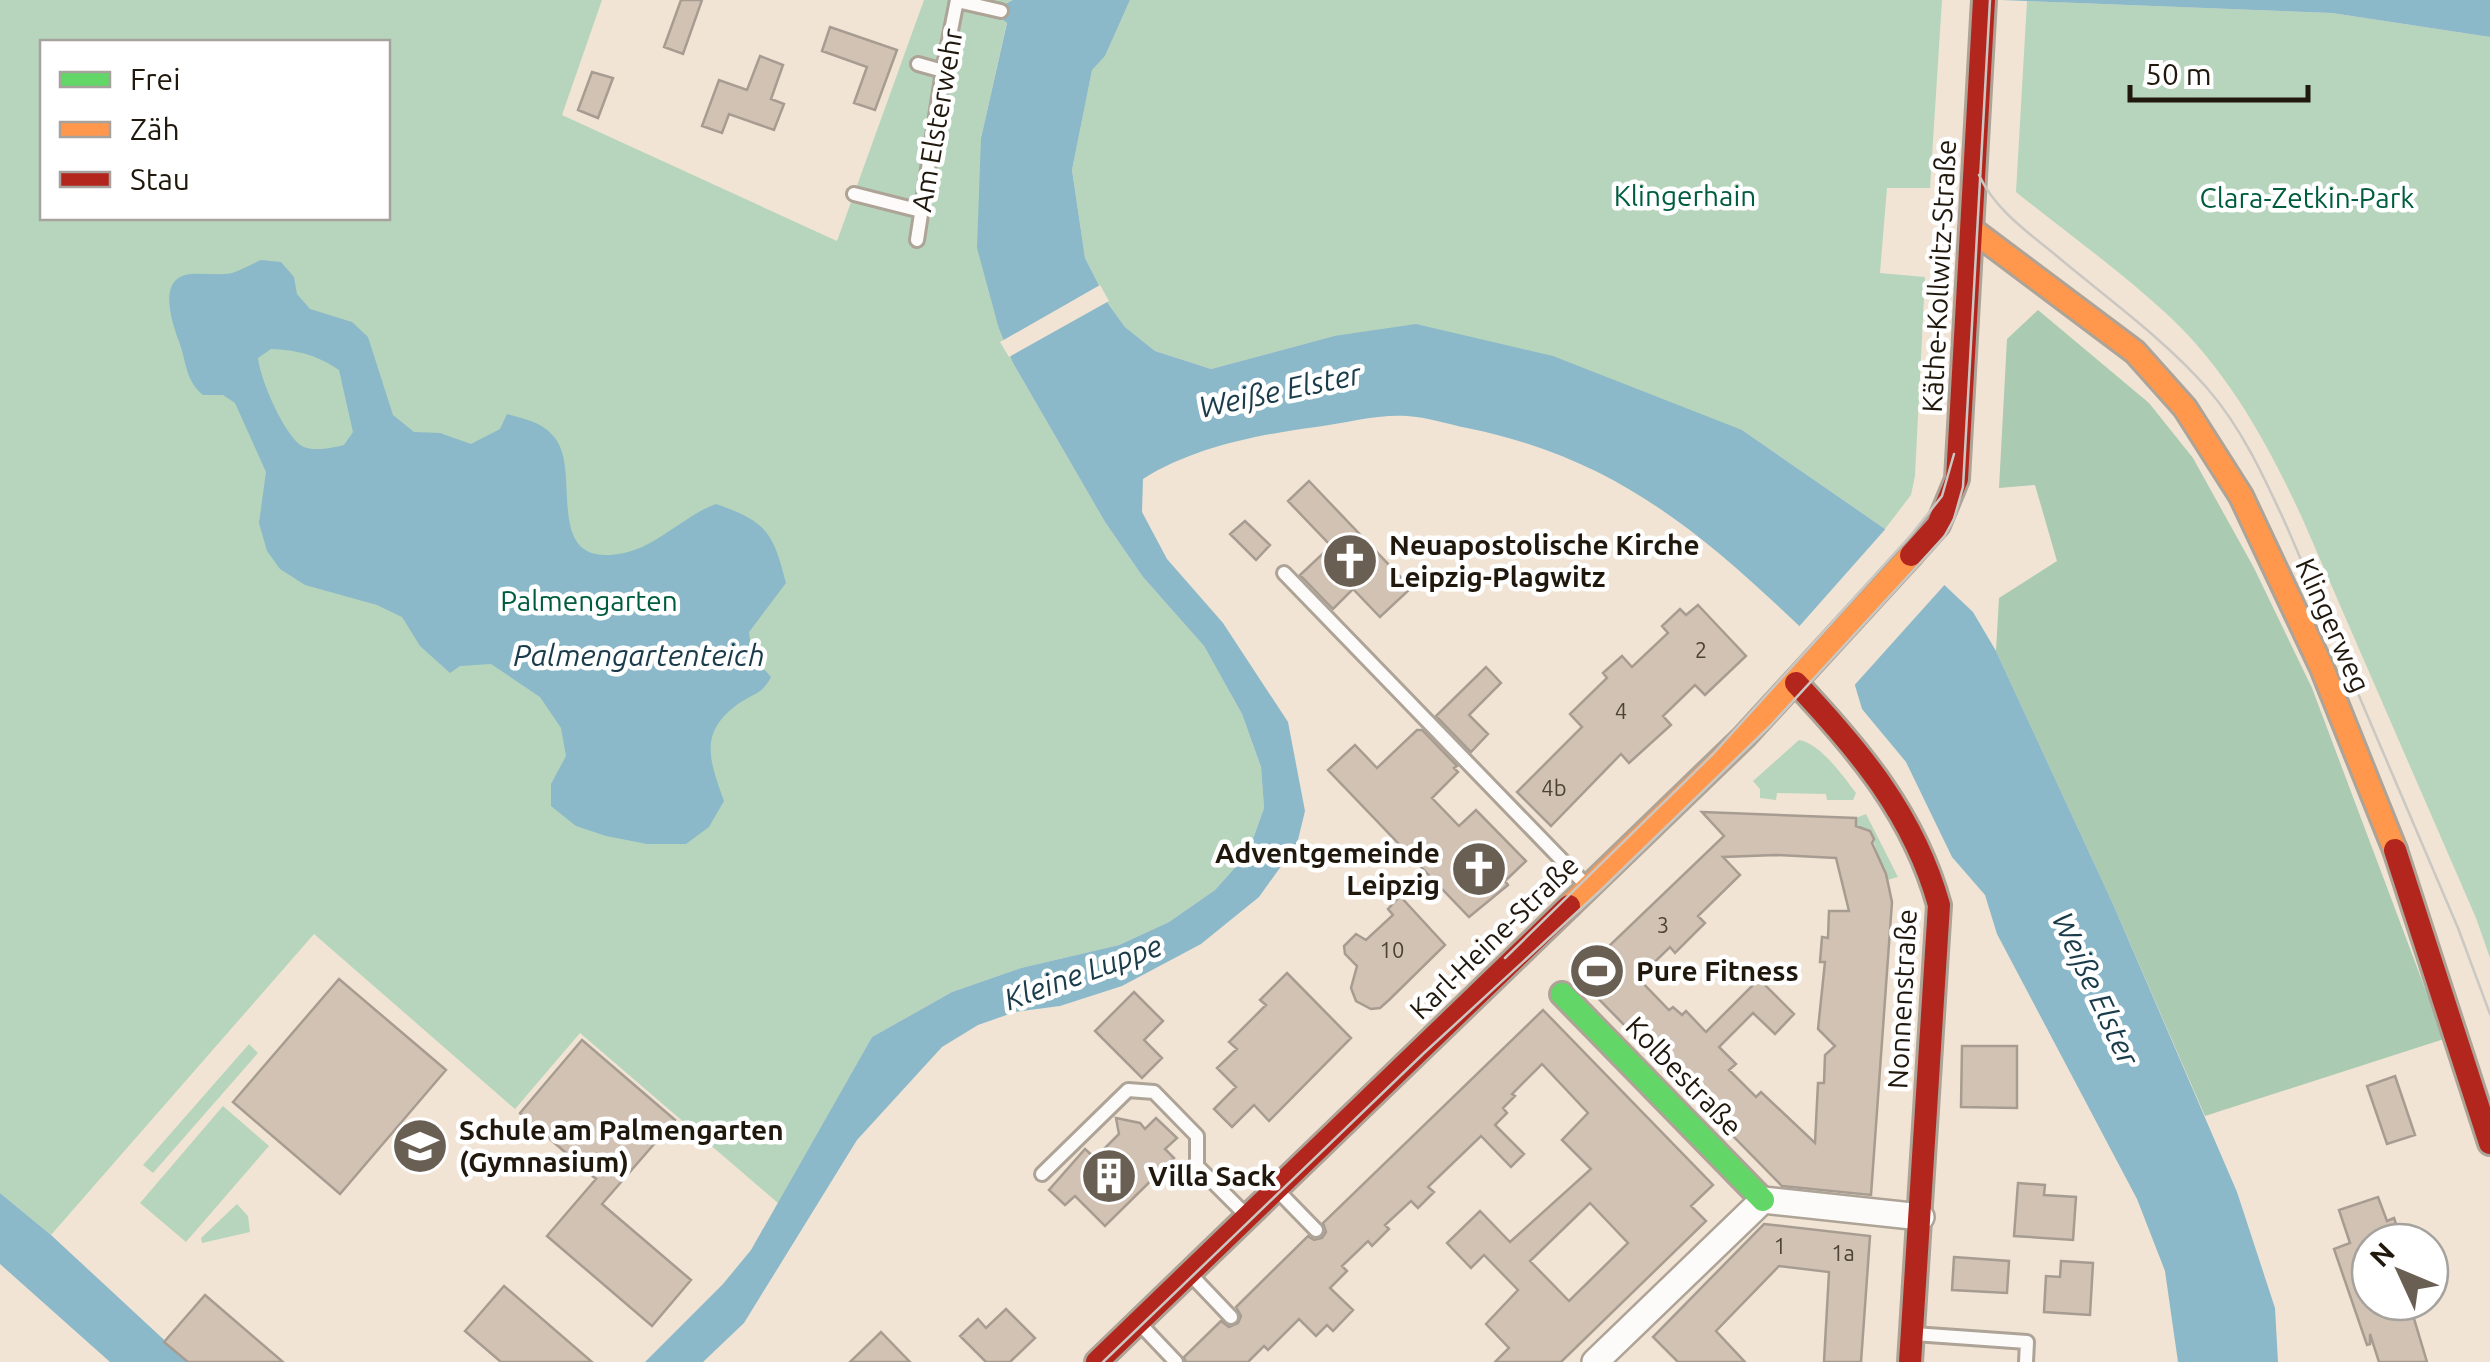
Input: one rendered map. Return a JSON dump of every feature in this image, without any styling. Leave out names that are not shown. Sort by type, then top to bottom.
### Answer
[{"type":"main road","name":"Käthe-Kollwitz-Straße","points":[[1921,545],[1946,512],[1957,478],[1983,11]]},
{"type":"main road","name":"Klingerweg","points":[[1972,230],[2135,352],[2185,408],[2240,496],[2322,668],[2405,876],[2490,1142]]},
{"type":"main road","name":"Karl-Heine-Straße","points":[[1097,1362],[1796,683],[1921,545]]},
{"type":"main road","name":"Nonnenstraße","points":[[1796,683],[1889,788],[1935,886],[1939,920],[1910,1362]]},
{"type":"main road","name":"Kolbestraße","points":[[1562,994],[1763,1200]]},
{"type":"street","points":[[1595,1362],[1763,1200],[1921,1217]]},
{"type":"lane","points":[[957,0],[1001,10]]},
{"type":"lane","name":"Am Elsterwehr","points":[[917,240],[942,71],[957,0]]},
{"type":"lane","points":[[918,64],[942,71]]},
{"type":"lane","points":[[854,194],[921,211]]},
{"type":"lane","points":[[1284,573],[1588,888]]},
{"type":"lane","points":[[1042,1174],[1128,1090],[1154,1092],[1197,1136],[1196,1166],[1248,1217]]},
{"type":"lane","points":[[1276,1190],[1316,1230]]},
{"type":"lane","points":[[1188,1273],[1231,1316]]},
{"type":"lane","points":[[1138,1322],[1176,1362]]},
{"type":"lane","points":[[1912,1334],[2026,1342],[2026,1362]]},
{"type":"green space","name":"Palmengarten","points":[[0,0],[602,0],[562,115],[837,241],[924,0],[1013,0],[1003,5],[1007,22],[981,138],[999,329],[1013,363],[1105,522],[1143,577],[1204,646],[1242,714],[1261,767],[1264,808],[1248,853],[1215,890],[1169,922],[1119,945],[1021,968],[952,992],[872,1037],[778,1203],[580,1033],[515,1109],[314,934],[51,1235],[0,1193]]},
{"type":"green space","name":"Klingerhain","points":[[1130,0],[1942,0],[1930,188],[1887,188],[1880,273],[1925,277],[1911,495],[1885,529],[1742,430],[1334,336],[1211,369],[1155,351],[1125,327],[1085,258],[1072,170],[1092,69],[1105,56]]},
{"type":"green space","name":"Clara-Zetkin-Park","points":[[2027,1],[2332,13],[2490,37],[2490,958],[2303,520],[2246,412],[2211,362],[2170,317],[2016,192]]},
{"type":"green space","points":[[2038,310],[2149,403],[2193,458],[2254,568],[2312,688],[2444,1039],[2205,1116],[1996,651],[1999,598],[2057,561],[2035,485],[1999,488],[2007,339]]},
{"type":"green space","points":[[1799,740],[1815,747],[1830,761],[1856,793],[1853,800],[1827,800],[1826,794],[1777,793],[1776,800],[1760,798],[1760,789],[1753,781]]},
{"type":"green space","points":[[1866,814],[1898,877],[1887,880],[1870,831],[1857,829],[1856,818]]},
{"type":"green space","points":[[249,1044],[258,1053],[153,1173],[143,1165]]},
{"type":"green space","points":[[223,1106],[269,1146],[186,1242],[140,1203]]},
{"type":"green space","points":[[237,1204],[248,1216],[250,1232],[202,1243],[201,1238]]},
{"type":"water","points":[[1013,0],[1130,0],[1105,56],[1092,70],[1072,170],[1085,258],[1125,327],[1155,351],[1211,369],[1334,336],[1416,324],[1553,356],[1742,430],[1885,529],[1973,612],[1996,651],[2113,904],[2237,1192],[2275,1308],[2278,1362],[2178,1362],[2165,1271],[2137,1199],[1997,934],[1985,895],[1952,857],[1906,762],[1862,709],[1854,682],[1839,664],[1713,549],[1626,488],[1578,463],[1526,443],[1430,419],[1396,416],[1226,444],[1183,458],[1143,479],[1142,512],[1167,559],[1223,623],[1288,722],[1305,811],[1297,844],[1259,897],[1201,944],[1122,986],[1060,1006],[1015,1012],[978,1025],[942,1047],[857,1140],[744,1323],[703,1362],[645,1362],[723,1284],[751,1250],[872,1037],[952,992],[1021,968],[1119,945],[1169,922],[1215,890],[1248,853],[1264,808],[1261,767],[1242,714],[1204,646],[1143,577],[1105,522],[1013,363],[999,329],[977,248],[981,138],[1007,23],[999,16],[1003,5]]},
{"type":"water","points":[[2001,0],[2490,0],[2490,37],[2332,13]]},
{"type":"water","name":"Palmengartenteich","points":[[261,260],[281,262],[294,277],[297,294],[310,309],[352,322],[368,337],[393,415],[414,432],[440,433],[471,444],[500,429],[507,414],[545,428],[563,454],[573,535],[583,548],[600,555],[628,552],[716,504],[747,517],[765,531],[777,552],[786,583],[749,632],[752,656],[771,677],[762,690],[727,713],[713,735],[711,759],[724,801],[709,827],[686,844],[647,844],[576,826],[551,806],[551,784],[566,756],[561,728],[540,697],[491,664],[460,666],[450,673],[420,646],[402,617],[377,605],[305,585],[280,569],[267,551],[259,523],[266,472],[235,403],[223,395],[203,395],[192,383],[169,300],[174,282],[181,277],[232,273]],"holes":[[[271,349],[315,357],[339,370],[353,432],[344,445],[306,448],[288,431],[268,392],[258,358]]]},
{"type":"water","points":[[0,1193],[188,1362],[110,1362],[0,1264]]},
{"type":"pier","points":[[1100,285],[1109,301],[1009,357],[1000,342]]},
{"type":"pier","points":[[1889,525],[1948,581],[1851,689],[1836,667],[1796,630]]},
{"type":"building","points":[[681,0],[702,0],[683,54],[664,47]]},
{"type":"building","points":[[830,27],[897,50],[875,110],[854,103],[867,67],[822,51]]},
{"type":"building","points":[[760,56],[783,65],[771,99],[784,104],[774,130],[729,114],[722,133],[702,126],[719,80],[747,90]]},
{"type":"building","points":[[592,72],[613,78],[598,118],[578,110]]},
{"type":"building","name":"Neuapostolische Kirche Leipzig-Plagwitz","points":[[1309,481],[1411,588],[1380,617],[1353,589],[1333,609],[1300,575],[1331,546],[1288,501]]},
{"type":"building","points":[[1245,521],[1270,545],[1256,560],[1230,534]]},
{"type":"building","points":[[1698,605],[1746,656],[1705,695],[1695,685],[1663,716],[1671,725],[1629,763],[1621,754],[1551,826],[1517,792],[1582,727],[1570,714],[1607,678],[1603,673],[1622,656],[1632,667],[1668,633],[1662,626],[1680,609],[1686,615]]},
{"type":"building","points":[[1486,667],[1501,683],[1469,715],[1488,734],[1471,752],[1436,716]]},
{"type":"building","points":[[1417,730],[1422,730],[1457,766],[1454,768],[1458,772],[1432,798],[1459,826],[1476,810],[1526,861],[1505,881],[1508,885],[1469,917],[1328,770],[1355,745],[1377,768]]},
{"type":"building","points":[[1702,812],[1856,818],[1856,826],[1870,831],[1874,839],[1872,843],[1886,874],[1892,902],[1871,1195],[1782,1186],[1583,983],[1583,971],[1724,836]],"holes":[[[1723,857],[1836,858],[1849,911],[1829,911],[1828,938],[1822,937],[1820,962],[1825,962],[1818,1029],[1835,1046],[1825,1055],[1824,1083],[1818,1083],[1815,1143],[1761,1092],[1756,1097],[1729,1070],[1736,1064],[1719,1047],[1753,1013],[1775,1034],[1794,1014],[1759,979],[1706,1032],[1686,1011],[1682,1015],[1673,1007],[1669,1010],[1638,978],[1670,947],[1675,953],[1705,923],[1698,916],[1740,875]]]},
{"type":"building","points":[[1400,896],[1445,945],[1380,1008],[1371,1009],[1356,1001],[1351,988],[1357,966],[1345,954],[1344,946],[1356,934],[1366,940],[1393,915],[1388,909]]},
{"type":"building","points":[[1287,973],[1351,1038],[1269,1121],[1254,1105],[1232,1127],[1214,1109],[1236,1087],[1217,1068],[1237,1049],[1229,1042],[1266,1005],[1260,1000]]},
{"type":"building","points":[[339,979],[446,1070],[340,1194],[233,1102]]},
{"type":"building","points":[[1134,992],[1163,1021],[1144,1040],[1162,1058],[1142,1078],[1095,1031]]},
{"type":"building","points":[[1543,1010],[1713,1185],[1691,1206],[1706,1221],[1561,1362],[1495,1362],[1509,1348],[1486,1324],[1518,1290],[1484,1255],[1471,1268],[1447,1243],[1480,1211],[1510,1242],[1591,1169],[1562,1140],[1588,1113],[1542,1064],[1512,1094],[1515,1096],[1503,1108],[1507,1113],[1495,1125],[1524,1154],[1511,1167],[1481,1136],[1428,1187],[1434,1192],[1418,1208],[1411,1201],[1385,1225],[1389,1229],[1372,1246],[1368,1241],[1342,1266],[1347,1271],[1330,1288],[1353,1310],[1333,1331],[1327,1325],[1316,1336],[1299,1319],[1268,1350],[1264,1346],[1248,1362],[1186,1362],[1184,1357],[1221,1321],[1229,1327],[1238,1323],[1241,1316],[1236,1307],[1308,1236],[1314,1240],[1322,1238],[1326,1232],[1323,1223]],"holes":[[[1590,1203],[1628,1243],[1569,1301],[1530,1261]]]},
{"type":"building","points":[[582,1040],[675,1120],[602,1204],[691,1280],[652,1326],[547,1236],[596,1179],[520,1113]]},
{"type":"building","points":[[1962,1046],[2017,1046],[2017,1108],[1961,1107]]},
{"type":"building","points":[[2395,1076],[2415,1135],[2387,1144],[2367,1086]]},
{"type":"building","name":"Villa Sack","points":[[1116,1118],[1140,1123],[1145,1129],[1156,1118],[1177,1138],[1165,1149],[1174,1158],[1105,1226],[1075,1196],[1065,1205],[1049,1190],[1085,1149],[1095,1158],[1119,1134]]},
{"type":"building","points":[[2018,1183],[2045,1185],[2044,1195],[2076,1197],[2073,1240],[2014,1236]]},
{"type":"building","points":[[2378,1197],[2387,1221],[2394,1218],[2395,1222],[2350,1222],[2350,1243],[2339,1210]]},
{"type":"building","points":[[1764,1224],[1870,1236],[1861,1362],[1824,1362],[1829,1272],[1779,1266],[1716,1331],[1745,1362],[1678,1362],[1653,1337]]},
{"type":"building","points":[[2350,1243],[2350,1296],[2334,1249]]},
{"type":"building","points":[[1954,1257],[2009,1261],[2007,1293],[1952,1290]]},
{"type":"building","points":[[2061,1261],[2093,1263],[2090,1315],[2044,1312],[2046,1276],[2060,1277]]},
{"type":"building","points":[[504,1286],[592,1362],[501,1362],[465,1331]]},
{"type":"building","points":[[205,1295],[283,1362],[188,1362],[164,1342]]},
{"type":"building","points":[[1006,1309],[1035,1338],[1010,1362],[986,1362],[960,1336],[978,1319],[986,1328]]},
{"type":"building","points":[[2359,1322],[2415,1322],[2427,1362],[2379,1362],[2370,1334],[2367,1345]]},
{"type":"building","points":[[881,1332],[910,1362],[850,1362]]},
{"type":"tram line","points":[[1103,1362],[1770,726],[1944,537],[1963,487],[1990,0]]},
{"type":"tram line","points":[[1979,175],[2014,220],[2173,353],[2220,403],[2242,437],[2287,527],[2458,928],[2490,1014]]},
{"type":"tram line","points":[[1505,958],[1713,754],[1911,535],[1942,496],[1954,454]]},
{"type":"traffic: fast","points":[[1562,994],[1763,1200]]},
{"type":"traffic: slow","points":[[1971,229],[2135,352],[2185,408],[2241,496],[2322,668],[2395,850]]},
{"type":"traffic: slow","points":[[1569,906],[1744,737],[1911,555]]},
{"type":"traffic: jam","points":[[1911,555],[1938,525],[1957,479],[1984,0]]},
{"type":"traffic: jam","points":[[1796,683],[1882,785],[1915,842],[1939,905],[1910,1362]]},
{"type":"traffic: jam","points":[[2395,850],[2490,1143]]},
{"type":"traffic: jam","points":[[1097,1362],[1569,906]]},
{"type":"place","name":"Neuapostolische Kirche Leipzig-Plagwitz","points":[[1350,561]]},
{"type":"place","name":"Adventgemeinde Leipzig","points":[[1479,869]]},
{"type":"place","name":"Pure Fitness","points":[[1597,971]]},
{"type":"place","name":"Schule am Palmengarten (Gymnasium)","points":[[420,1146]]},
{"type":"place","name":"Villa Sack","points":[[1109,1176]]},
{"type":"water label","name":"Weiße Elster","points":[[1280,391]]},
{"type":"water label","name":"Kleine Luppe","points":[[1083,973]]},
{"type":"water label","name":"Weiße Elster","points":[[2095,989]]}]
